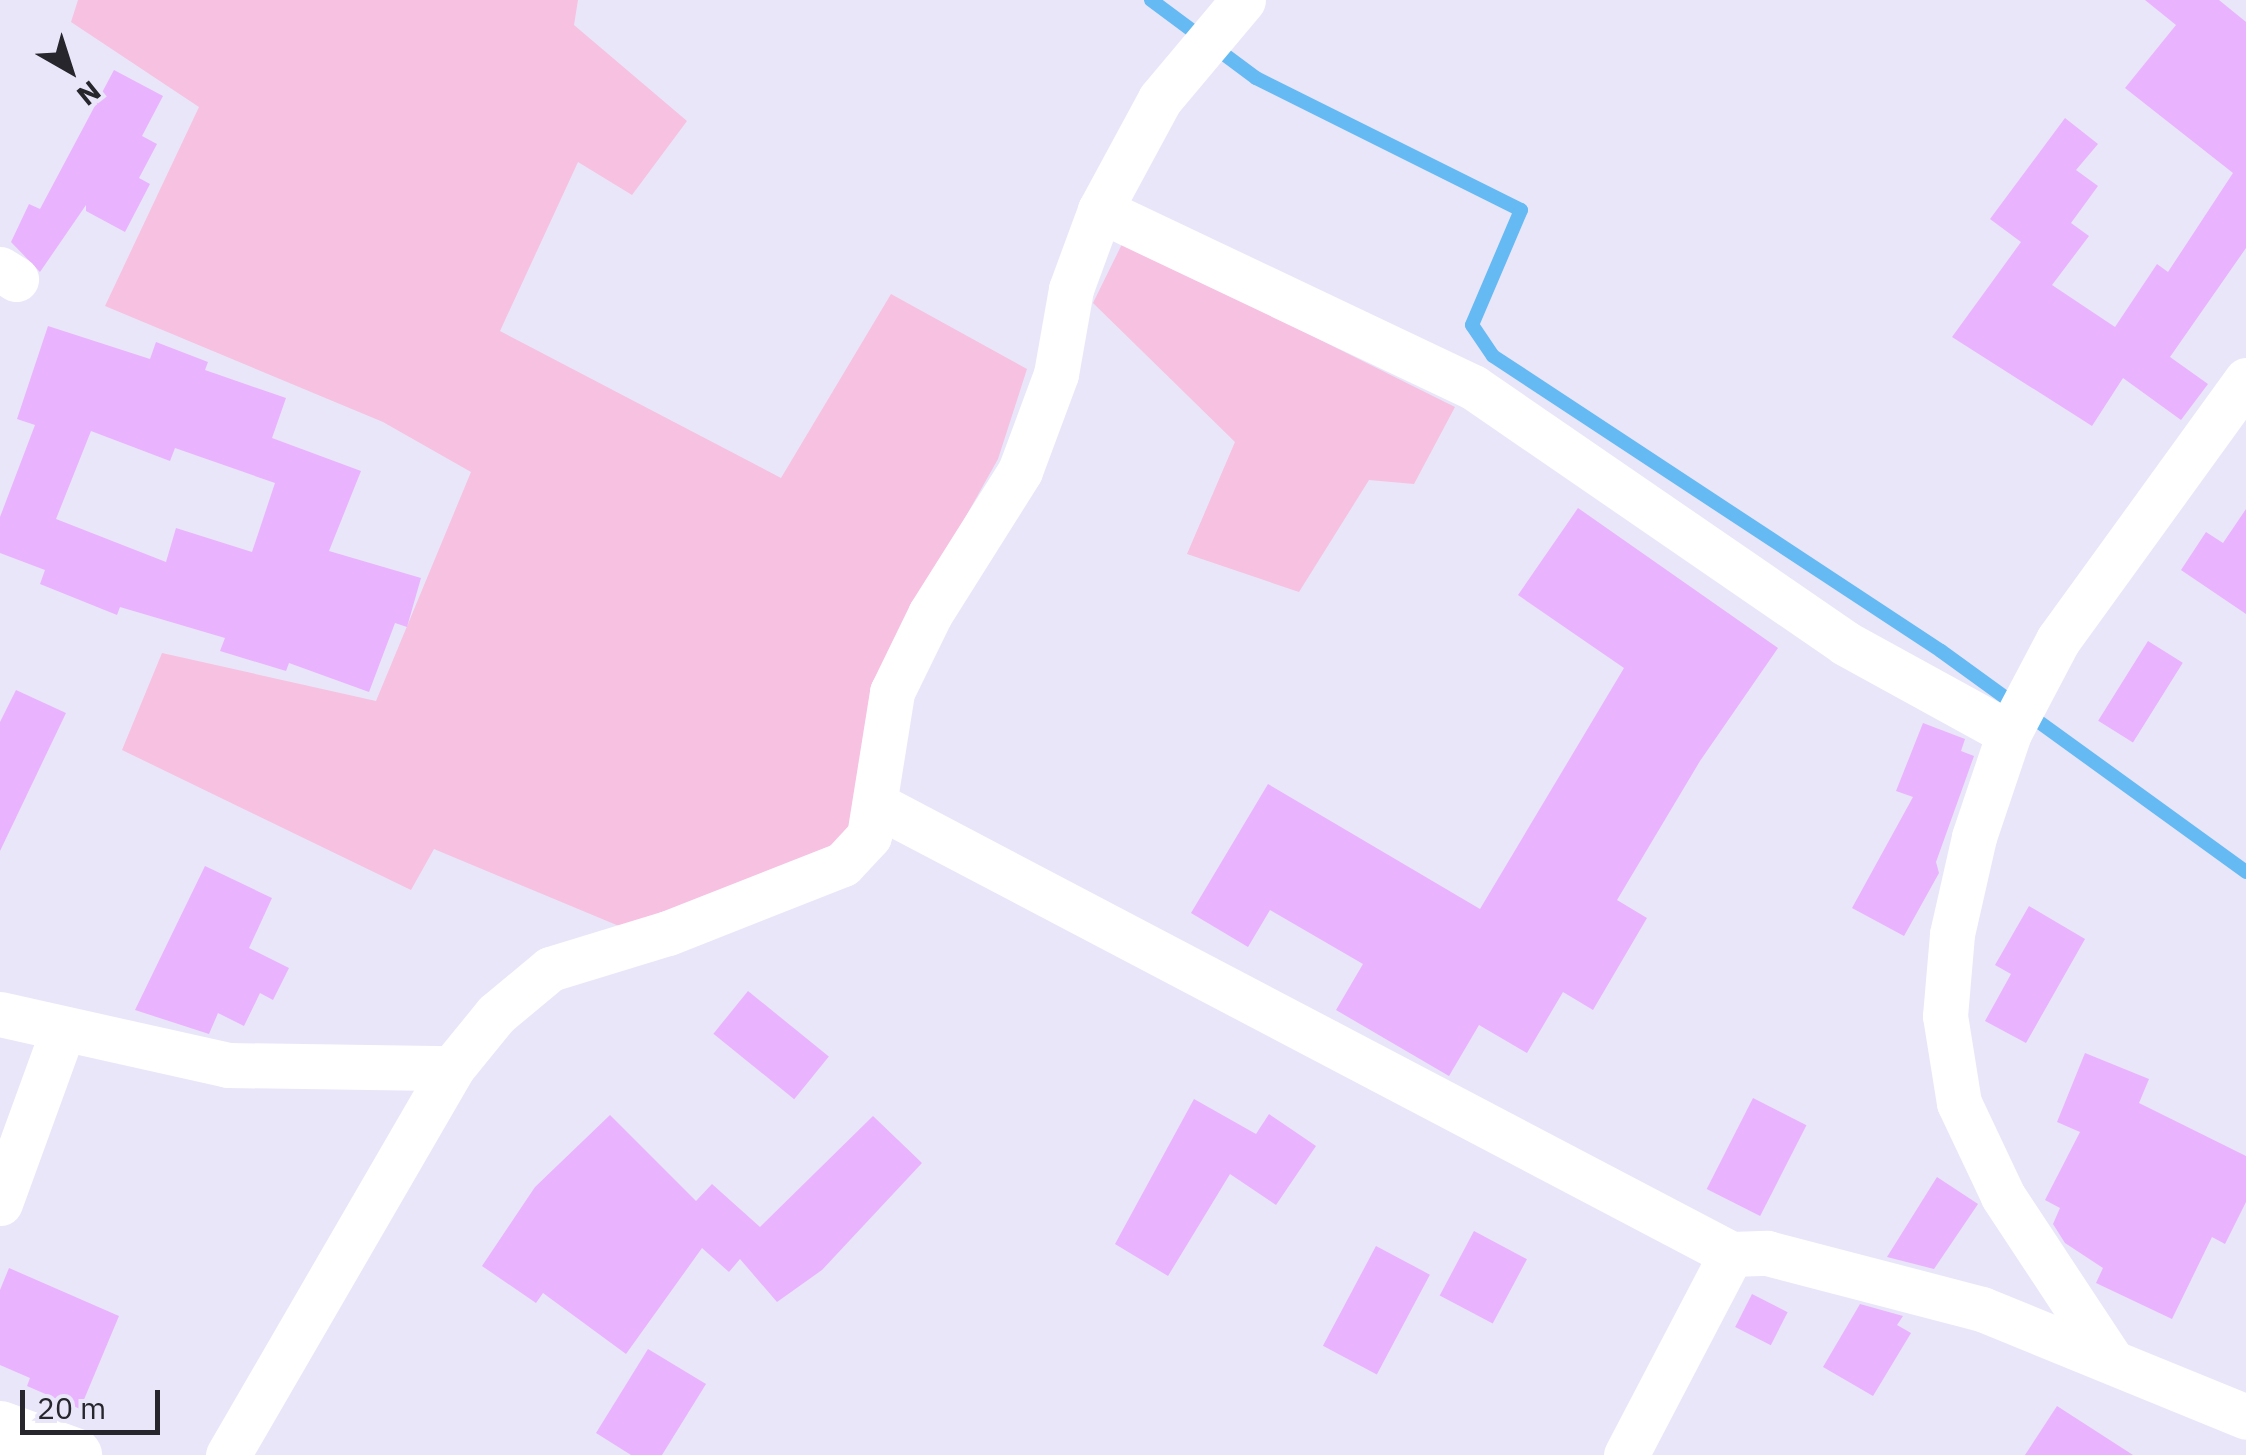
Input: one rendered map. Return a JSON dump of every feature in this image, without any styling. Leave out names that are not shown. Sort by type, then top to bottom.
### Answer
[{"type":"street","points":[[228,1455],[452,1068],[496,1014],[550,969],[668,933],[843,864],[869,836],[878,804],[892,692],[930,614],[1020,471],[1056,374],[1071,289],[1100,210],[1169,86],[1243,0]]},
{"type":"street","points":[[1100,210],[1473,387],[1845,643],[2008,732]]},
{"type":"street","points":[[2109,1358],[2004,1196],[1960,1103],[1945,1016],[1952,934],[1974,837],[2008,732],[2058,640],[2246,380]]},
{"type":"street","points":[[878,804],[1730,1254],[1768,1253],[1982,1309],[2246,1417]]},
{"type":"street","points":[[0,1014],[62,1033],[228,1065],[452,1068]]},
{"type":"street","points":[[0,1202],[62,1033]]},
{"type":"street","points":[[1626,1455],[1730,1254]]},
{"type":"street","points":[[0,1428],[74,1455]]},
{"type":"shaded area","points":[[78,0],[578,0],[574,25],[687,121],[632,195],[578,162],[500,331],[781,478],[891,294],[1027,369],[998,459],[918,602],[866,786],[838,860],[619,926],[434,849],[411,890],[122,750],[162,653],[376,701],[471,472],[383,422],[105,306],[199,107],[71,22]]},
{"type":"shaded area","points":[[1123,242],[1455,407],[1414,484],[1369,480],[1299,592],[1187,554],[1235,442],[1093,303]]},
{"type":"building","points":[[2145,0],[2219,0],[2246,22],[2246,248],[2170,357],[2208,384],[2181,420],[2123,378],[2092,426],[1952,337],[2021,242],[1990,219],[2065,118],[2098,144],[2076,170],[2098,186],[2071,223],[2089,236],[2052,285],[2115,327],[2157,264],[2168,272],[2233,173],[2125,88],[2176,25]]},
{"type":"building","points":[[114,70],[163,96],[142,136],[157,144],[139,178],[150,184],[125,232],[86,211],[86,205],[40,272],[11,242],[29,204],[40,209]]},
{"type":"building","points":[[48,326],[150,359],[156,342],[208,362],[205,370],[286,398],[272,438],[361,471],[329,551],[421,578],[407,627],[395,623],[369,692],[289,663],[286,671],[220,651],[225,638],[120,607],[117,615],[40,584],[45,570],[0,553],[0,517],[35,425],[17,419]],"holes":[[[91,431],[170,461],[175,448],[275,483],[252,552],[176,528],[166,562],[56,519]]]},
{"type":"building","points":[[1578,508],[1778,648],[1700,761],[1617,900],[1647,918],[1593,1010],[1563,992],[1527,1053],[1479,1025],[1449,1076],[1336,1010],[1363,964],[1270,910],[1248,947],[1191,913],[1268,784],[1480,909],[1624,668],[1518,595]]},
{"type":"building","points":[[2246,509],[2246,614],[2181,570],[2206,532],[2223,543]]},
{"type":"building","points":[[2148,641],[2183,663],[2133,742],[2098,721]]},
{"type":"building","points":[[16,690],[66,713],[0,851],[0,722]]},
{"type":"building","points":[[1923,723],[1965,739],[1961,751],[1974,756],[1936,862],[1939,873],[1904,936],[1852,908],[1913,797],[1896,791]]},
{"type":"building","points":[[205,866],[272,898],[249,948],[289,968],[273,1000],[260,993],[244,1026],[218,1013],[209,1034],[135,1010]]},
{"type":"building","points":[[2029,906],[2085,939],[2026,1043],[1985,1021],[2011,974],[1995,965]]},
{"type":"building","points":[[748,991],[829,1056],[794,1099],[713,1034]]},
{"type":"building","points":[[2085,1053],[2149,1079],[2139,1103],[2246,1156],[2246,1202],[2225,1244],[2212,1237],[2172,1319],[2096,1283],[2103,1268],[2065,1243],[2053,1224],[2060,1208],[2045,1200],[2080,1132],[2057,1122]]},
{"type":"building","points":[[1753,1098],[1806,1125],[1760,1216],[1707,1189]]},
{"type":"building","points":[[1194,1099],[1256,1134],[1269,1114],[1316,1146],[1276,1205],[1230,1174],[1168,1276],[1115,1244]]},
{"type":"building","points":[[610,1115],[696,1201],[712,1184],[760,1227],[873,1116],[922,1163],[822,1270],[777,1302],[740,1259],[729,1272],[702,1248],[626,1354],[543,1293],[536,1303],[482,1266],[535,1187]]},
{"type":"building","points":[[1937,1177],[1978,1204],[1934,1269],[1887,1257]]},
{"type":"building","points":[[1474,1231],[1527,1259],[1493,1324],[1440,1295]]},
{"type":"building","points":[[1376,1246],[1430,1275],[1377,1374],[1323,1346]]},
{"type":"building","points":[[9,1268],[119,1316],[80,1409],[27,1386],[30,1378],[0,1365],[0,1290]]},
{"type":"building","points":[[1752,1294],[1788,1312],[1771,1345],[1735,1327]]},
{"type":"building","points":[[1860,1304],[1903,1316],[1897,1325],[1911,1333],[1873,1396],[1823,1367]]},
{"type":"building","points":[[648,1349],[706,1384],[662,1455],[631,1455],[596,1433]]},
{"type":"building","points":[[2057,1406],[2133,1455],[2025,1455]]},
{"type":"waterway","points":[[1151,0],[1256,78],[1521,210],[1472,325],[1493,356],[1941,651],[2246,872]]}]
